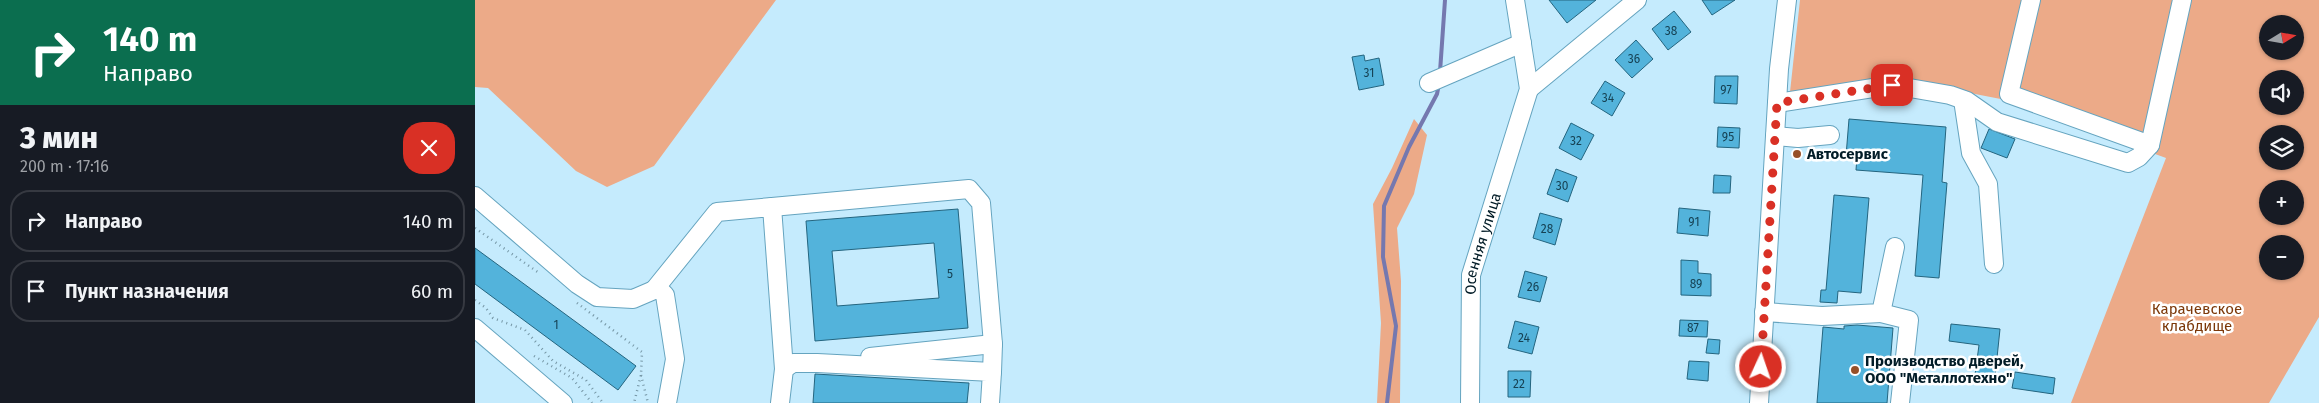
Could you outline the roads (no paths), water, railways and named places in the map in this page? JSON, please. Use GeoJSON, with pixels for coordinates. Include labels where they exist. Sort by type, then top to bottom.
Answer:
{"type":"FeatureCollection","features":[{"type":"Feature","properties":{"kind":"street","name":"Осенняя улица"},"geometry":{"type":"LineString","coordinates":[[1470,403],[1471,275],[1529,89],[1515,0]]}},
{"type":"Feature","properties":{"kind":"street"},"geometry":{"type":"LineString","coordinates":[[1529,89],[1637,0]]}},
{"type":"Feature","properties":{"kind":"street"},"geometry":{"type":"LineString","coordinates":[[1759,403],[1777,103],[1787,0]]}},
{"type":"Feature","properties":{"kind":"street"},"geometry":{"type":"LineString","coordinates":[[2031,0],[2009,94],[2150,146]]}},
{"type":"Feature","properties":{"kind":"street"},"geometry":{"type":"LineString","coordinates":[[1777,103],[1892,85],[1950,95],[1963,100],[1997,122],[2128,162],[2139,157],[2150,146],[2182,0]]}},
{"type":"Feature","properties":{"kind":"street"},"geometry":{"type":"LineString","coordinates":[[1429,83],[1522,43]]}},
{"type":"Feature","properties":{"kind":"street"},"geometry":{"type":"LineString","coordinates":[[1963,100],[1971,153],[1989,184],[1994,264]]}},
{"type":"Feature","properties":{"kind":"street"},"geometry":{"type":"LineString","coordinates":[[1775,136],[1798,138],[1830,135]]}},
{"type":"Feature","properties":{"kind":"street"},"geometry":{"type":"LineString","coordinates":[[653,290],[717,212],[969,189],[981,203],[993,344],[990,403]]}},
{"type":"Feature","properties":{"kind":"street"},"geometry":{"type":"LineString","coordinates":[[475,196],[577,284],[597,297],[633,299],[653,290],[661,290],[665,295],[675,359],[667,403]]}},
{"type":"Feature","properties":{"kind":"street"},"geometry":{"type":"LineString","coordinates":[[772,207],[784,369],[780,403]]}},
{"type":"Feature","properties":{"kind":"street"},"geometry":{"type":"LineString","coordinates":[[1881,313],[1895,246]]}},
{"type":"Feature","properties":{"kind":"street"},"geometry":{"type":"LineString","coordinates":[[1764,312],[1822,316],[1881,313],[1909,320],[1900,403]]}},
{"type":"Feature","properties":{"kind":"street"},"geometry":{"type":"LineString","coordinates":[[475,328],[563,403]]}},
{"type":"Feature","properties":{"kind":"street"},"geometry":{"type":"LineString","coordinates":[[817,363],[993,344]]}},
{"type":"Feature","properties":{"kind":"street"},"geometry":{"type":"LineString","coordinates":[[784,369],[793,363],[817,363],[992,372]]}},
{"type":"Feature","properties":{"kind":"waterway"},"geometry":{"type":"LineString","coordinates":[[1440,72],[1445,0]]}},
{"type":"Feature","properties":{"kind":"waterway"},"geometry":{"type":"LineString","coordinates":[[1387,403],[1396,326],[1383,257],[1384,206],[1409,147],[1437,94],[1439,84]]}},
{"type":"Feature","properties":{"kind":"place","name":"Автосервис"},"geometry":{"type":"Point","coordinates":[1797,154]}},
{"type":"Feature","properties":{"kind":"place","name":"Производство дверей, ООО \"Металлотехно\""},"geometry":{"type":"Point","coordinates":[1855,370]}},
{"type":"Feature","properties":{"kind":"park label","name":"Карачевское клабдище"},"geometry":{"type":"Point","coordinates":[2197,318]}}]}
